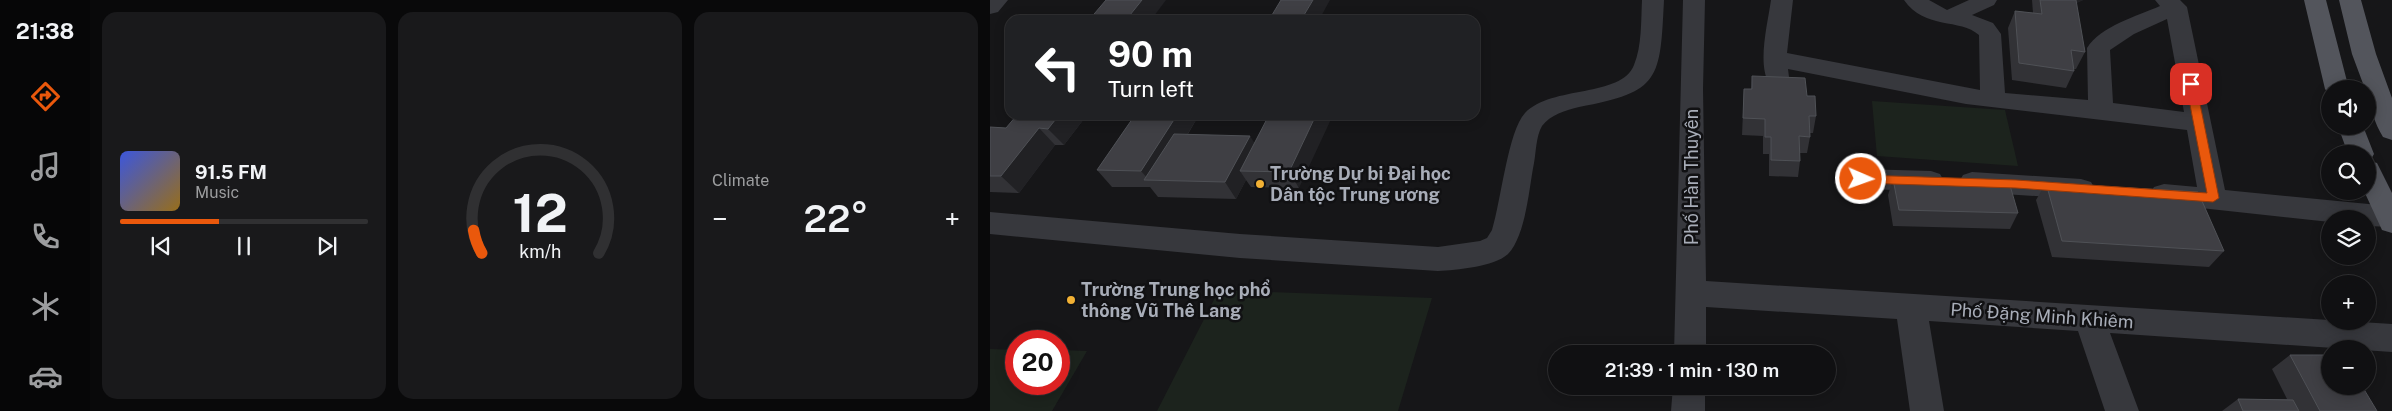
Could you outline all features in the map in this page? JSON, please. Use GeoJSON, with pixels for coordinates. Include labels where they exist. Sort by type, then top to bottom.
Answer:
{"type":"FeatureCollection","features":[{"type":"Feature","properties":{"kind":"main road"},"geometry":{"type":"LineString","coordinates":[[2315,0],[2335,80]]}},
{"type":"Feature","properties":{"kind":"main road"},"geometry":{"type":"LineString","coordinates":[[2350,0],[2364,54],[2392,131]]}},
{"type":"Feature","properties":{"kind":"main road"},"geometry":{"type":"LineString","coordinates":[[2376,188],[2390,220]]}},
{"type":"Feature","properties":{"kind":"street"},"geometry":{"type":"LineString","coordinates":[[990,6],[997,0]]}},
{"type":"Feature","properties":{"kind":"street"},"geometry":{"type":"LineString","coordinates":[[990,223],[1240,246],[1438,259],[1470,256],[1497,246],[1506,230],[1526,136],[1534,118],[1554,104],[1602,95],[1634,84],[1645,68],[1653,0]]}},
{"type":"Feature","properties":{"kind":"street","name":"Phố Hàn Thuyên"},"geometry":{"type":"LineString","coordinates":[[1690,345],[1692,293],[1691,53],[1694,0]]}},
{"type":"Feature","properties":{"kind":"street"},"geometry":{"type":"LineString","coordinates":[[1778,91],[1775,59],[1782,0]]}},
{"type":"Feature","properties":{"kind":"street"},"geometry":{"type":"LineString","coordinates":[[1915,0],[1939,16],[1985,26],[1990,34],[1993,100]]}},
{"type":"Feature","properties":{"kind":"street"},"geometry":{"type":"LineString","coordinates":[[1949,18],[1986,0]]}},
{"type":"Feature","properties":{"kind":"street"},"geometry":{"type":"LineString","coordinates":[[2101,110],[2098,48],[2110,38],[2171,4],[2199,123],[2213,198]]}},
{"type":"Feature","properties":{"kind":"street"},"geometry":{"type":"LineString","coordinates":[[1775,59],[1817,65],[1960,96],[2101,110],[2199,123]]}},
{"type":"Feature","properties":{"kind":"street"},"geometry":{"type":"LineString","coordinates":[[1861,179],[2016,184],[2105,190]]}},
{"type":"Feature","properties":{"kind":"street"},"geometry":{"type":"LineString","coordinates":[[2144,193],[2213,198],[2390,220]]}},
{"type":"Feature","properties":{"kind":"street","name":"Phố Đặng Minh Khiêm"},"geometry":{"type":"LineString","coordinates":[[1692,293],[2392,338]]}},
{"type":"Feature","properties":{"kind":"street"},"geometry":{"type":"LineString","coordinates":[[1911,308],[1927,411]]}},
{"type":"Feature","properties":{"kind":"street"},"geometry":{"type":"LineString","coordinates":[[2089,319],[2122,411]]}},
{"type":"Feature","properties":{"kind":"street"},"geometry":{"type":"LineString","coordinates":[[1688,411],[1689,395]]}},
{"type":"Feature","properties":{"kind":"shaded area"},"geometry":{"type":"Polygon","coordinates":[[[1872,101],[2005,110],[2018,166],[1877,156],[1872,101]]]}},
{"type":"Feature","properties":{"kind":"shaded area"},"geometry":{"type":"Polygon","coordinates":[[[1219,290],[1432,298],[1398,411],[1157,411],[1219,290]]]}},
{"type":"Feature","properties":{"kind":"shaded area"},"geometry":{"type":"Polygon","coordinates":[[[990,349],[1005,350],[1005,395],[1061,395],[1052,411],[990,411],[990,349]]]}},
{"type":"Feature","properties":{"kind":"shaded area"},"geometry":{"type":"Polygon","coordinates":[[[1070,350],[1087,351],[1070,380],[1070,350]]]}},
{"type":"Feature","properties":{"kind":"building"},"geometry":{"type":"Polygon","coordinates":[[[1106,0],[1142,0],[1130,15],[1093,15],[1106,0]]]}},
{"type":"Feature","properties":{"kind":"building"},"geometry":{"type":"Polygon","coordinates":[[[1281,0],[1313,0],[1304,15],[1272,15],[1281,0]]]}},
{"type":"Feature","properties":{"kind":"building"},"geometry":{"type":"Polygon","coordinates":[[[2040,0],[2076,0],[2085,52],[2071,50],[2074,71],[2019,63],[2015,11],[2042,14],[2040,0]]]}},
{"type":"Feature","properties":{"kind":"building"},"geometry":{"type":"Polygon","coordinates":[[[1752,76],[1805,78],[1807,96],[1815,96],[1816,116],[1809,116],[1810,137],[1799,136],[1800,161],[1771,160],[1771,137],[1765,137],[1765,119],[1743,118],[1744,89],[1752,89],[1752,76]]]}},
{"type":"Feature","properties":{"kind":"building"},"geometry":{"type":"Polygon","coordinates":[[[1013,120],[1055,120],[1048,129],[1039,128],[1001,176],[990,176],[990,127],[1006,128],[1013,120]]]}},
{"type":"Feature","properties":{"kind":"building"},"geometry":{"type":"Polygon","coordinates":[[[1132,120],[1174,120],[1141,171],[1097,170],[1132,120]]]}},
{"type":"Feature","properties":{"kind":"building"},"geometry":{"type":"Polygon","coordinates":[[[1266,120],[1314,120],[1289,172],[1240,171],[1266,120]]]}},
{"type":"Feature","properties":{"kind":"building"},"geometry":{"type":"Polygon","coordinates":[[[1174,134],[1250,136],[1225,182],[1144,180],[1174,134]]]}},
{"type":"Feature","properties":{"kind":"building"},"geometry":{"type":"Polygon","coordinates":[[[1893,179],[2009,182],[2018,213],[1899,210],[1893,179]]]}},
{"type":"Feature","properties":{"kind":"building"},"geometry":{"type":"Polygon","coordinates":[[[2046,183],[2198,192],[2224,251],[2062,241],[2046,183]]]}},
{"type":"Feature","properties":{"kind":"building"},"geometry":{"type":"Polygon","coordinates":[[[2290,355],[2321,355],[2321,395],[2367,395],[2377,411],[2320,411],[2290,355]]]}},
{"type":"Feature","properties":{"kind":"building"},"geometry":{"type":"Polygon","coordinates":[[[2238,399],[2293,400],[2299,411],[2243,411],[2238,399]]]}},
{"type":"Feature","properties":{"kind":"place","name":"Trường Dự bị Đại học Dân tộc Trung ương"},"geometry":{"type":"Point","coordinates":[1260,184]}},
{"type":"Feature","properties":{"kind":"place","name":"Trường Trung học phổ thông Vũ Thê Lang"},"geometry":{"type":"Point","coordinates":[1071,300]}},
{"type":"Feature","properties":{"kind":"route"},"geometry":{"type":"LineString","coordinates":[[1861,179],[2016,184],[2213,198],[2191,84]]}}]}
